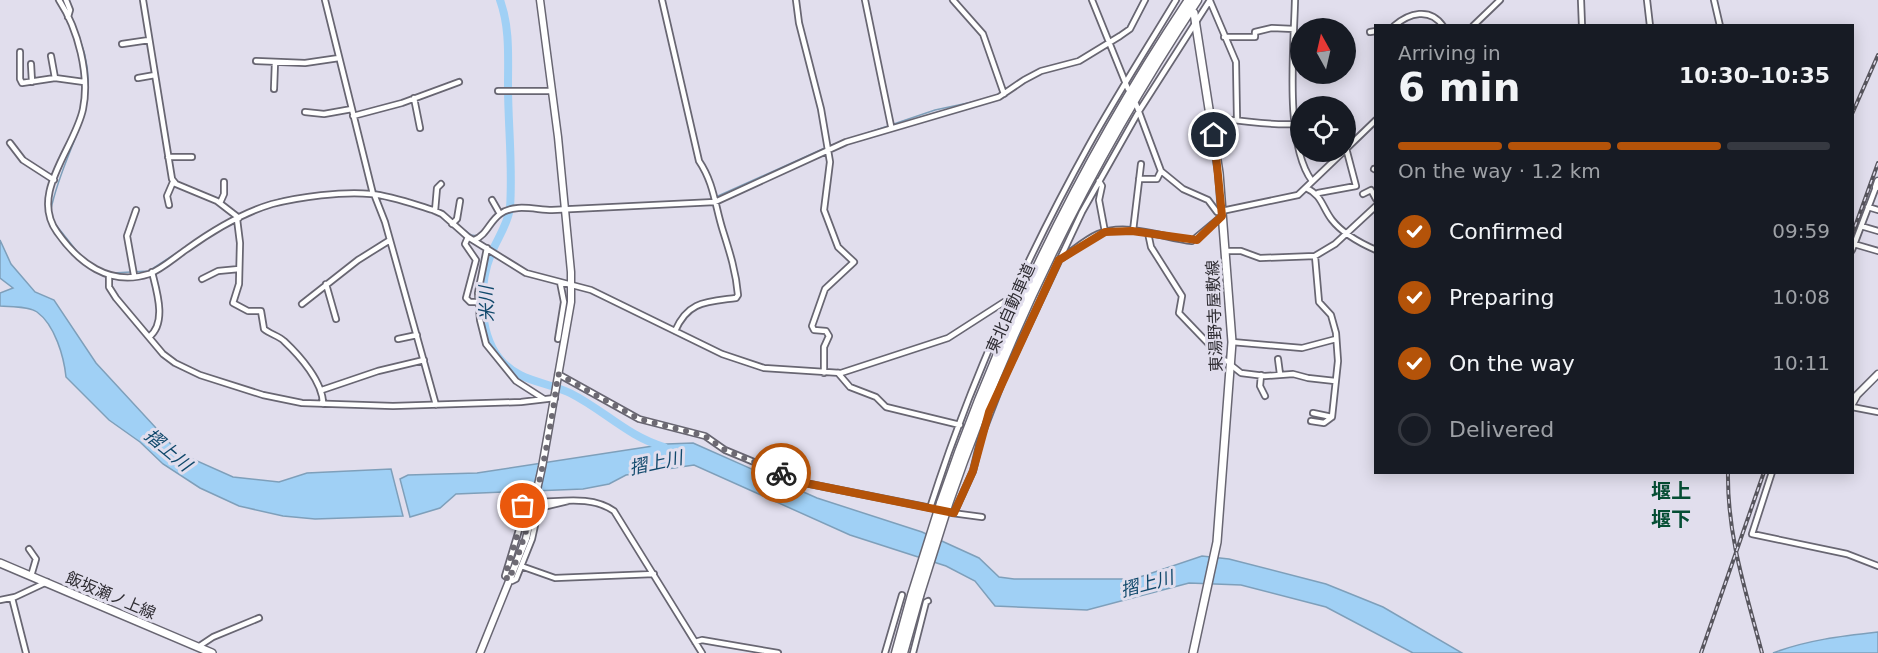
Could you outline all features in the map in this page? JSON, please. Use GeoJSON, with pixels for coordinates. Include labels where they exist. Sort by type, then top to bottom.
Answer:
{"type":"FeatureCollection","features":[{"type":"Feature","properties":{"kind":"highway","name":"東北自動車道"},"geometry":{"type":"LineString","coordinates":[[896,653],[990,372],[1066,207],[1129,94],[1189,0]]}},
{"type":"Feature","properties":{"kind":"highway","name":"東北自動車道"},"geometry":{"type":"LineString","coordinates":[[944,504],[996,376],[1073,210],[1133,100],[1197,0]]}},
{"type":"Feature","properties":{"kind":"highway","name":"東北自動車道"},"geometry":{"type":"LineString","coordinates":[[903,653],[915,595]]}},
{"type":"Feature","properties":{"kind":"main road","name":"東湯野寺屋敷線"},"geometry":{"type":"LineString","coordinates":[[1193,653],[1217,542],[1232,342],[1212,119],[1194,13]]}},
{"type":"Feature","properties":{"kind":"main road","name":"飯坂瀬ノ上線"},"geometry":{"type":"LineString","coordinates":[[0,562],[212,653]]}},
{"type":"Feature","properties":{"kind":"street"},"geometry":{"type":"LineString","coordinates":[[59,0],[69,16]]}},
{"type":"Feature","properties":{"kind":"street"},"geometry":{"type":"LineString","coordinates":[[66,0],[80,51],[85,98],[81,118],[54,180],[47,212],[51,223],[77,256],[89,266],[109,276],[152,272],[237,217],[271,205],[294,200],[373,192],[436,209],[468,237],[532,276],[591,290],[722,354],[764,368],[838,373],[949,337],[1010,301],[1017,300]]}},
{"type":"Feature","properties":{"kind":"street"},"geometry":{"type":"LineString","coordinates":[[143,0],[173,182],[166,198],[169,205]]}},
{"type":"Feature","properties":{"kind":"street"},"geometry":{"type":"LineString","coordinates":[[324,0],[373,192],[390,240],[436,405]]}},
{"type":"Feature","properties":{"kind":"street"},"geometry":{"type":"LineString","coordinates":[[509,580],[516,579],[532,539],[571,285],[553,91],[540,0]]}},
{"type":"Feature","properties":{"kind":"street"},"geometry":{"type":"LineString","coordinates":[[662,0],[699,161],[712,182],[723,230],[734,260],[738,297],[692,306],[682,315],[675,331]]}},
{"type":"Feature","properties":{"kind":"street"},"geometry":{"type":"LineString","coordinates":[[796,0],[798,23],[821,109],[830,162],[824,210],[831,223],[838,247],[854,262],[825,289],[812,326],[814,330],[826,331],[829,336],[824,347],[824,373]]}},
{"type":"Feature","properties":{"kind":"street"},"geometry":{"type":"LineString","coordinates":[[866,0],[890,125]]}},
{"type":"Feature","properties":{"kind":"street"},"geometry":{"type":"LineString","coordinates":[[953,0],[983,34],[1004,92]]}},
{"type":"Feature","properties":{"kind":"street"},"geometry":{"type":"LineString","coordinates":[[1092,0],[1128,89]]}},
{"type":"Feature","properties":{"kind":"street"},"geometry":{"type":"LineString","coordinates":[[474,240],[485,234],[501,213],[529,207],[544,210],[674,206],[716,200],[827,147],[890,125],[1004,92],[1041,71],[1079,61],[1130,29],[1145,0]]}},
{"type":"Feature","properties":{"kind":"street"},"geometry":{"type":"LineString","coordinates":[[930,508],[941,469],[1010,301],[1069,183],[1125,83],[1176,0]]}},
{"type":"Feature","properties":{"kind":"street"},"geometry":{"type":"LineString","coordinates":[[954,513],[973,471],[989,412],[1038,298],[1099,181],[1139,111],[1210,0]]}},
{"type":"Feature","properties":{"kind":"street"},"geometry":{"type":"LineString","coordinates":[[1210,0],[1236,62],[1237,119]]}},
{"type":"Feature","properties":{"kind":"street"},"geometry":{"type":"LineString","coordinates":[[1294,18],[1295,0]]}},
{"type":"Feature","properties":{"kind":"street"},"geometry":{"type":"LineString","coordinates":[[1475,24],[1500,0]]}},
{"type":"Feature","properties":{"kind":"street"},"geometry":{"type":"LineString","coordinates":[[1581,0],[1582,24]]}},
{"type":"Feature","properties":{"kind":"street"},"geometry":{"type":"LineString","coordinates":[[1647,0],[1650,24]]}},
{"type":"Feature","properties":{"kind":"street"},"geometry":{"type":"LineString","coordinates":[[1714,0],[1720,24]]}},
{"type":"Feature","properties":{"kind":"street"},"geometry":{"type":"LineString","coordinates":[[1397,24],[1408,15],[1426,13],[1436,17],[1441,24]]}},
{"type":"Feature","properties":{"kind":"street"},"geometry":{"type":"LineString","coordinates":[[1224,37],[1249,38],[1255,37],[1255,32],[1266,29],[1290,29]]}},
{"type":"Feature","properties":{"kind":"street"},"geometry":{"type":"LineString","coordinates":[[122,44],[149,40]]}},
{"type":"Feature","properties":{"kind":"street"},"geometry":{"type":"LineString","coordinates":[[20,52],[20,81],[24,84],[55,78],[84,82]]}},
{"type":"Feature","properties":{"kind":"street"},"geometry":{"type":"LineString","coordinates":[[51,56],[55,78]]}},
{"type":"Feature","properties":{"kind":"street"},"geometry":{"type":"LineString","coordinates":[[256,61],[305,63],[339,58]]}},
{"type":"Feature","properties":{"kind":"street"},"geometry":{"type":"LineString","coordinates":[[274,89],[275,62]]}},
{"type":"Feature","properties":{"kind":"street"},"geometry":{"type":"LineString","coordinates":[[31,64],[32,82]]}},
{"type":"Feature","properties":{"kind":"street"},"geometry":{"type":"LineString","coordinates":[[138,78],[154,75]]}},
{"type":"Feature","properties":{"kind":"street"},"geometry":{"type":"LineString","coordinates":[[353,116],[459,82]]}},
{"type":"Feature","properties":{"kind":"street"},"geometry":{"type":"LineString","coordinates":[[498,91],[553,91]]}},
{"type":"Feature","properties":{"kind":"street"},"geometry":{"type":"LineString","coordinates":[[414,98],[420,128]]}},
{"type":"Feature","properties":{"kind":"street"},"geometry":{"type":"LineString","coordinates":[[1136,104],[1161,171],[1183,189],[1208,200],[1221,214]]}},
{"type":"Feature","properties":{"kind":"street"},"geometry":{"type":"LineString","coordinates":[[305,112],[324,114],[352,109]]}},
{"type":"Feature","properties":{"kind":"street"},"geometry":{"type":"LineString","coordinates":[[1212,119],[1237,119],[1266,126],[1290,124]]}},
{"type":"Feature","properties":{"kind":"street"},"geometry":{"type":"LineString","coordinates":[[1356,139],[1374,122]]}},
{"type":"Feature","properties":{"kind":"street"},"geometry":{"type":"LineString","coordinates":[[10,144],[23,160],[54,180]]}},
{"type":"Feature","properties":{"kind":"street"},"geometry":{"type":"LineString","coordinates":[[168,157],[192,157]]}},
{"type":"Feature","properties":{"kind":"street"},"geometry":{"type":"LineString","coordinates":[[1303,162],[1312,181]]}},
{"type":"Feature","properties":{"kind":"street"},"geometry":{"type":"LineString","coordinates":[[1059,260],[1105,232],[1133,231],[1192,241],[1221,214],[1298,195],[1332,162]]}},
{"type":"Feature","properties":{"kind":"street"},"geometry":{"type":"LineString","coordinates":[[1318,194],[1356,186],[1349,162]]}},
{"type":"Feature","properties":{"kind":"street"},"geometry":{"type":"LineString","coordinates":[[1133,231],[1141,164]]}},
{"type":"Feature","properties":{"kind":"street"},"geometry":{"type":"LineString","coordinates":[[1139,179],[1157,180],[1161,171]]}},
{"type":"Feature","properties":{"kind":"street"},"geometry":{"type":"LineString","coordinates":[[1099,181],[1102,186],[1099,201],[1105,232]]}},
{"type":"Feature","properties":{"kind":"street"},"geometry":{"type":"LineString","coordinates":[[173,182],[220,203],[237,217],[239,284],[233,303],[248,311],[261,310],[264,329],[284,341],[322,390],[323,404]]}},
{"type":"Feature","properties":{"kind":"street"},"geometry":{"type":"LineString","coordinates":[[220,203],[224,194],[224,182]]}},
{"type":"Feature","properties":{"kind":"street"},"geometry":{"type":"LineString","coordinates":[[436,209],[437,188],[441,184]]}},
{"type":"Feature","properties":{"kind":"street"},"geometry":{"type":"LineString","coordinates":[[1854,244],[1877,185]]}},
{"type":"Feature","properties":{"kind":"street"},"geometry":{"type":"LineString","coordinates":[[1306,188],[1318,194],[1333,221],[1347,234],[1374,248]]}},
{"type":"Feature","properties":{"kind":"street"},"geometry":{"type":"LineString","coordinates":[[1363,194],[1371,190],[1374,195]]}},
{"type":"Feature","properties":{"kind":"street"},"geometry":{"type":"LineString","coordinates":[[492,200],[501,213]]}},
{"type":"Feature","properties":{"kind":"street"},"geometry":{"type":"LineString","coordinates":[[454,223],[460,201]]}},
{"type":"Feature","properties":{"kind":"street"},"geometry":{"type":"LineString","coordinates":[[1868,207],[1878,210]]}},
{"type":"Feature","properties":{"kind":"street"},"geometry":{"type":"LineString","coordinates":[[1225,251],[1240,250],[1260,258],[1315,256],[1347,234],[1374,208]]}},
{"type":"Feature","properties":{"kind":"street"},"geometry":{"type":"LineString","coordinates":[[134,274],[127,236],[136,210]]}},
{"type":"Feature","properties":{"kind":"street"},"geometry":{"type":"LineString","coordinates":[[1861,226],[1878,231]]}},
{"type":"Feature","properties":{"kind":"street"},"geometry":{"type":"LineString","coordinates":[[1148,233],[1152,247],[1182,296],[1179,313],[1224,360],[1239,372],[1261,375],[1280,374],[1335,381]]}},
{"type":"Feature","properties":{"kind":"street"},"geometry":{"type":"LineString","coordinates":[[468,237],[466,246],[476,260],[466,298],[470,302],[478,302]]}},
{"type":"Feature","properties":{"kind":"street"},"geometry":{"type":"LineString","coordinates":[[302,304],[326,284],[390,240]]}},
{"type":"Feature","properties":{"kind":"street"},"geometry":{"type":"LineString","coordinates":[[1854,247],[1878,251]]}},
{"type":"Feature","properties":{"kind":"street"},"geometry":{"type":"LineString","coordinates":[[488,248],[480,276],[478,302],[489,350],[516,381],[544,399]]}},
{"type":"Feature","properties":{"kind":"street"},"geometry":{"type":"LineString","coordinates":[[1311,421],[1324,423],[1332,417],[1335,381],[1336,339],[1331,315],[1319,302],[1315,256]]}},
{"type":"Feature","properties":{"kind":"street"},"geometry":{"type":"LineString","coordinates":[[202,279],[218,272],[239,269]]}},
{"type":"Feature","properties":{"kind":"street"},"geometry":{"type":"LineString","coordinates":[[149,337],[156,332],[160,323],[152,272]]}},
{"type":"Feature","properties":{"kind":"street"},"geometry":{"type":"LineString","coordinates":[[109,276],[112,291],[169,359],[200,375],[263,395],[323,404],[436,405],[521,402],[555,397]]}},
{"type":"Feature","properties":{"kind":"street"},"geometry":{"type":"LineString","coordinates":[[558,339],[564,302],[560,282]]}},
{"type":"Feature","properties":{"kind":"street"},"geometry":{"type":"LineString","coordinates":[[326,284],[336,319]]}},
{"type":"Feature","properties":{"kind":"street"},"geometry":{"type":"LineString","coordinates":[[398,339],[417,334]]}},
{"type":"Feature","properties":{"kind":"street"},"geometry":{"type":"LineString","coordinates":[[1232,342],[1302,348],[1336,339]]}},
{"type":"Feature","properties":{"kind":"street"},"geometry":{"type":"LineString","coordinates":[[1278,359],[1280,374]]}},
{"type":"Feature","properties":{"kind":"street"},"geometry":{"type":"LineString","coordinates":[[322,390],[378,371],[424,360]]}},
{"type":"Feature","properties":{"kind":"street"},"geometry":{"type":"LineString","coordinates":[[838,373],[850,387],[876,397],[886,407],[960,425]]}},
{"type":"Feature","properties":{"kind":"street"},"geometry":{"type":"LineString","coordinates":[[1854,401],[1878,374]]}},
{"type":"Feature","properties":{"kind":"street"},"geometry":{"type":"LineString","coordinates":[[1261,375],[1260,386],[1265,396]]}},
{"type":"Feature","properties":{"kind":"street"},"geometry":{"type":"LineString","coordinates":[[558,377],[639,419],[705,436],[725,450],[805,483],[982,517]]}},
{"type":"Feature","properties":{"kind":"street"},"geometry":{"type":"LineString","coordinates":[[1854,406],[1878,412]]}},
{"type":"Feature","properties":{"kind":"street"},"geometry":{"type":"LineString","coordinates":[[1313,413],[1332,417]]}},
{"type":"Feature","properties":{"kind":"street"},"geometry":{"type":"LineString","coordinates":[[1771,474],[1752,534],[1847,554],[1878,566]]}},
{"type":"Feature","properties":{"kind":"street"},"geometry":{"type":"LineString","coordinates":[[537,502],[570,500],[604,506],[614,511],[702,653]]}},
{"type":"Feature","properties":{"kind":"street"},"geometry":{"type":"LineString","coordinates":[[509,580],[505,576],[525,510],[516,501]]}},
{"type":"Feature","properties":{"kind":"street"},"geometry":{"type":"LineString","coordinates":[[480,653],[526,539],[537,502]]}},
{"type":"Feature","properties":{"kind":"street"},"geometry":{"type":"LineString","coordinates":[[29,549],[36,559],[32,576]]}},
{"type":"Feature","properties":{"kind":"street"},"geometry":{"type":"LineString","coordinates":[[521,566],[555,578],[654,573]]}},
{"type":"Feature","properties":{"kind":"street"},"geometry":{"type":"LineString","coordinates":[[0,600],[12,598],[47,582]]}},
{"type":"Feature","properties":{"kind":"street"},"geometry":{"type":"LineString","coordinates":[[885,653],[902,595]]}},
{"type":"Feature","properties":{"kind":"street"},"geometry":{"type":"LineString","coordinates":[[12,598],[26,653]]}},
{"type":"Feature","properties":{"kind":"street"},"geometry":{"type":"LineString","coordinates":[[913,653],[919,621],[928,601]]}},
{"type":"Feature","properties":{"kind":"street"},"geometry":{"type":"LineString","coordinates":[[896,615],[902,616]]}},
{"type":"Feature","properties":{"kind":"street"},"geometry":{"type":"LineString","coordinates":[[198,647],[205,641],[259,618]]}},
{"type":"Feature","properties":{"kind":"street"},"geometry":{"type":"LineString","coordinates":[[695,642],[778,653]]}},
{"type":"Feature","properties":{"kind":"water","name":"摺上川"},"geometry":{"type":"Polygon","coordinates":[[[0,240],[11,264],[35,292],[54,300],[96,363],[179,453],[233,477],[279,482],[307,473],[391,469],[403,516],[315,519],[283,516],[239,506],[200,488],[163,464],[140,442],[109,420],[66,377],[54,333],[37,312],[19,307],[0,306],[0,293],[13,288],[0,278],[0,240]]]}},
{"type":"Feature","properties":{"kind":"water","name":"摺上川"},"geometry":{"type":"Polygon","coordinates":[[[693,443],[817,498],[922,532],[979,558],[999,577],[1134,579],[1202,556],[1229,559],[1326,584],[1383,607],[1462,653],[1413,653],[1326,607],[1241,585],[1189,583],[1087,610],[995,606],[975,581],[946,566],[850,535],[694,465],[626,475],[609,484],[583,489],[456,494],[440,508],[410,517],[400,479],[408,475],[477,473],[666,444],[693,443]]]}},
{"type":"Feature","properties":{"kind":"water"},"geometry":{"type":"Polygon","coordinates":[[[1878,632],[1878,653],[1773,653],[1812,642],[1878,632]]]}},
{"type":"Feature","properties":{"kind":"waterway"},"geometry":{"type":"LineString","coordinates":[[63,0],[67,10]]}},
{"type":"Feature","properties":{"kind":"waterway","name":"米川"},"geometry":{"type":"LineString","coordinates":[[500,0],[508,42],[511,192],[509,214],[491,254],[484,279],[483,307],[487,335],[499,358],[515,372],[570,393],[627,430],[664,447]]}},
{"type":"Feature","properties":{"kind":"waterway"},"geometry":{"type":"LineString","coordinates":[[1127,28],[1142,0]]}},
{"type":"Feature","properties":{"kind":"waterway"},"geometry":{"type":"LineString","coordinates":[[51,209],[87,98],[88,76],[84,52],[74,25]]}},
{"type":"Feature","properties":{"kind":"waterway"},"geometry":{"type":"LineString","coordinates":[[1042,69],[1078,59]]}},
{"type":"Feature","properties":{"kind":"waterway"},"geometry":{"type":"LineString","coordinates":[[1006,90],[1032,73]]}},
{"type":"Feature","properties":{"kind":"waterway"},"geometry":{"type":"LineString","coordinates":[[829,146],[935,110],[982,100]]}},
{"type":"Feature","properties":{"kind":"waterway"},"geometry":{"type":"LineString","coordinates":[[709,200],[825,148]]}},
{"type":"Feature","properties":{"kind":"waterway"},"geometry":{"type":"LineString","coordinates":[[375,191],[437,208],[453,220]]}},
{"type":"Feature","properties":{"kind":"waterway"},"geometry":{"type":"LineString","coordinates":[[238,215],[280,199],[322,193]]}},
{"type":"Feature","properties":{"kind":"waterway"},"geometry":{"type":"LineString","coordinates":[[604,205],[618,205]]}},
{"type":"Feature","properties":{"kind":"waterway"},"geometry":{"type":"LineString","coordinates":[[521,206],[540,207]]}},
{"type":"Feature","properties":{"kind":"waterway"},"geometry":{"type":"LineString","coordinates":[[569,206],[591,206]]}},
{"type":"Feature","properties":{"kind":"waterway"},"geometry":{"type":"LineString","coordinates":[[548,208],[564,207]]}},
{"type":"Feature","properties":{"kind":"waterway"},"geometry":{"type":"LineString","coordinates":[[457,224],[471,235],[478,236]]}},
{"type":"Feature","properties":{"kind":"waterway"},"geometry":{"type":"LineString","coordinates":[[56,225],[79,254]]}},
{"type":"Feature","properties":{"kind":"waterway"},"geometry":{"type":"LineString","coordinates":[[113,273],[149,271],[195,241]]}},
{"type":"Feature","properties":{"kind":"railway"},"geometry":{"type":"LineString","coordinates":[[1854,109],[1878,55]]}},
{"type":"Feature","properties":{"kind":"railway"},"geometry":{"type":"LineString","coordinates":[[1854,229],[1878,163]]}},
{"type":"Feature","properties":{"kind":"railway"},"geometry":{"type":"LineString","coordinates":[[1728,474],[1734,541],[1762,653]]}},
{"type":"Feature","properties":{"kind":"railway"},"geometry":{"type":"LineString","coordinates":[[1701,653],[1763,474]]}},
{"type":"Feature","properties":{"kind":"way so far"},"geometry":{"type":"LineString","coordinates":[[523,506],[524,512],[505,576],[509,580],[526,539],[542,467],[558,374],[615,408],[639,419],[705,436],[725,450],[781,473]]}},
{"type":"Feature","properties":{"kind":"district","name":"堰上"},"geometry":{"type":"Point","coordinates":[1671,491]}},
{"type":"Feature","properties":{"kind":"district","name":"堰下"},"geometry":{"type":"Point","coordinates":[1671,519]}},
{"type":"Feature","properties":{"kind":"route"},"geometry":{"type":"LineString","coordinates":[[781,473],[805,483],[954,513],[973,471],[989,412],[1059,260],[1098,234],[1105,232],[1132,231],[1170,236],[1181,240],[1197,240],[1217,218],[1222,216],[1214,135]]}}]}
